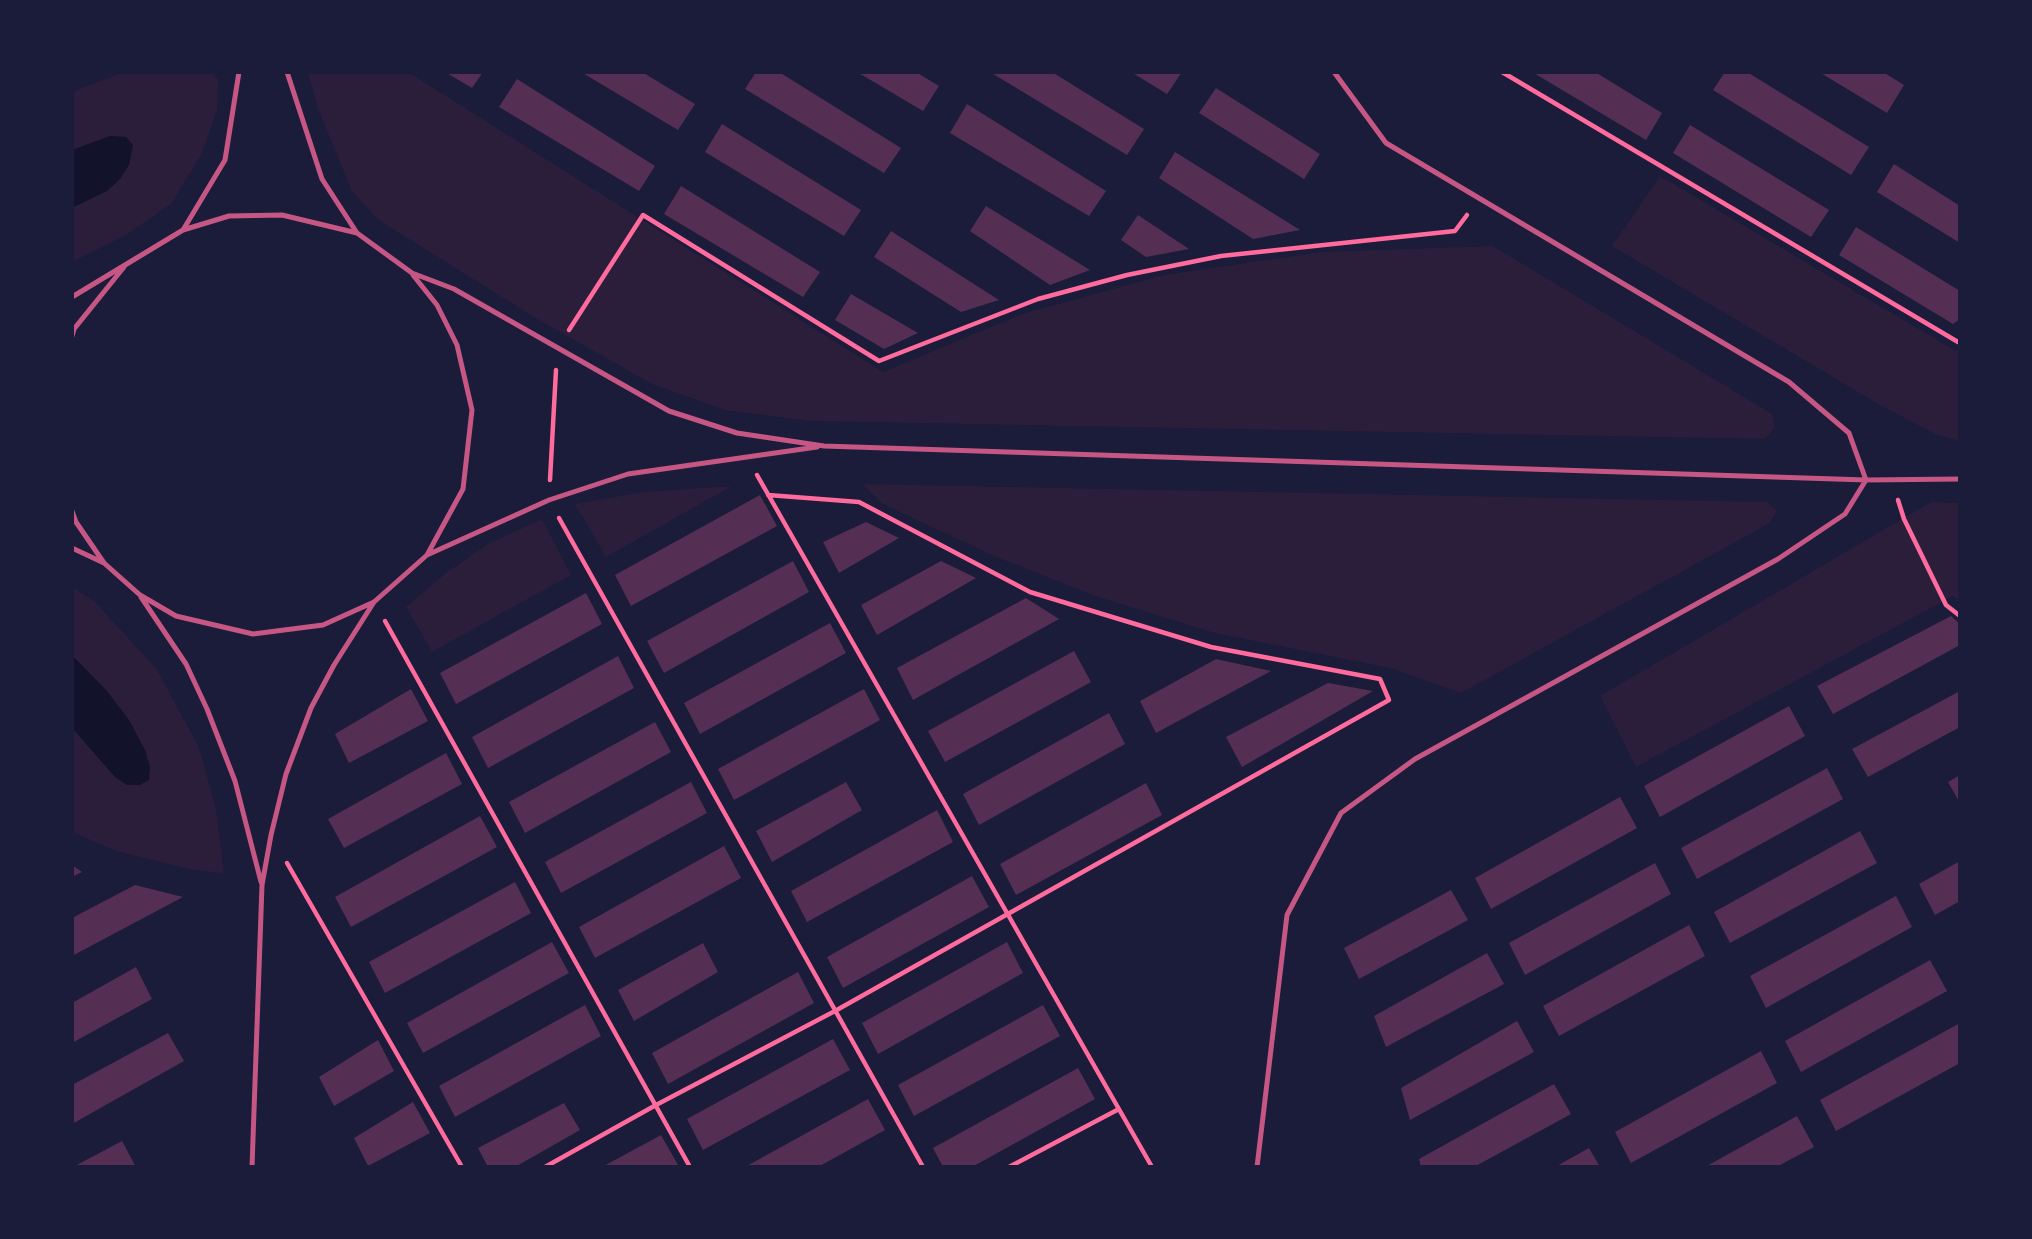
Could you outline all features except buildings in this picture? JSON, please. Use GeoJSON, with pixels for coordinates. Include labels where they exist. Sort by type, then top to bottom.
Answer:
{"type":"FeatureCollection","features":[{"type":"Feature","properties":{"kind":"lane"},"geometry":{"type":"LineString","coordinates":[[183,230],[225,160],[239,72]]}},
{"type":"Feature","properties":{"kind":"lane"},"geometry":{"type":"LineString","coordinates":[[287,72],[321,179],[357,233],[412,273],[437,304],[457,345],[472,410],[463,489],[427,555]]}},
{"type":"Feature","properties":{"kind":"lane"},"geometry":{"type":"LineString","coordinates":[[1334,72],[1386,143],[1789,383],[1849,433],[1866,480]]}},
{"type":"Feature","properties":{"kind":"lane"},"geometry":{"type":"LineString","coordinates":[[72,297],[183,230],[229,216],[282,215],[357,233]]}},
{"type":"Feature","properties":{"kind":"lane"},"geometry":{"type":"LineString","coordinates":[[72,336],[74,328],[128,261]]}},
{"type":"Feature","properties":{"kind":"lane"},"geometry":{"type":"LineString","coordinates":[[412,273],[454,289],[669,411],[737,433],[824,446],[1866,480],[1960,479]]}},
{"type":"Feature","properties":{"kind":"lane"},"geometry":{"type":"LineString","coordinates":[[252,1167],[262,885],[271,835],[286,774],[312,708],[334,665],[374,602],[427,555],[549,500],[628,474],[824,446]]}},
{"type":"Feature","properties":{"kind":"lane"},"geometry":{"type":"LineString","coordinates":[[1257,1167],[1287,915],[1341,813],[1415,759],[1777,559],[1845,514],[1866,480]]}},
{"type":"Feature","properties":{"kind":"lane"},"geometry":{"type":"LineString","coordinates":[[72,511],[76,522],[104,563],[139,595],[176,616],[253,634],[323,625],[374,602]]}},
{"type":"Feature","properties":{"kind":"lane"},"geometry":{"type":"LineString","coordinates":[[72,548],[104,563]]}},
{"type":"Feature","properties":{"kind":"lane"},"geometry":{"type":"LineString","coordinates":[[139,595],[186,664],[207,709],[235,781],[262,885]]}},
{"type":"Feature","properties":{"kind":"path"},"geometry":{"type":"LineString","coordinates":[[1502,72],[1958,342],[1960,340]]}},
{"type":"Feature","properties":{"kind":"path"},"geometry":{"type":"LineString","coordinates":[[923,1167],[549,500],[558,348],[643,215],[879,361],[1038,299],[1126,275],[1222,256],[1455,231],[1479,198]]}},
{"type":"Feature","properties":{"kind":"path"},"geometry":{"type":"LineString","coordinates":[[747,457],[1152,1167]]}},
{"type":"Feature","properties":{"kind":"path"},"geometry":{"type":"LineString","coordinates":[[1892,479],[1904,519],[1946,605],[1960,616]]}},
{"type":"Feature","properties":{"kind":"path"},"geometry":{"type":"LineString","coordinates":[[545,1167],[835,1011],[1389,699],[1380,678],[1211,647],[1030,592],[859,502],[768,495]]}},
{"type":"Feature","properties":{"kind":"path"},"geometry":{"type":"LineString","coordinates":[[374,602],[690,1167]]}},
{"type":"Feature","properties":{"kind":"path"},"geometry":{"type":"LineString","coordinates":[[271,835],[462,1167]]}},
{"type":"Feature","properties":{"kind":"path"},"geometry":{"type":"LineString","coordinates":[[1009,1167],[1119,1110]]}},
{"type":"Feature","properties":{"kind":"shaded area"},"geometry":{"type":"Polygon","coordinates":[[[124,72],[213,72],[218,80],[217,111],[201,155],[171,204],[126,235],[72,262],[72,92],[124,72]]]}},
{"type":"Feature","properties":{"kind":"shaded area"},"geometry":{"type":"Polygon","coordinates":[[[308,72],[408,72],[883,372],[1022,314],[1164,275],[1322,252],[1493,246],[1772,414],[1775,427],[1765,439],[810,421],[725,410],[652,384],[534,317],[377,219],[352,191],[318,109],[308,72]]]}},
{"type":"Feature","properties":{"kind":"shaded area"},"geometry":{"type":"Polygon","coordinates":[[[110,136],[126,137],[133,145],[129,165],[120,179],[107,191],[72,208],[72,150],[110,136]]]}},
{"type":"Feature","properties":{"kind":"shaded area"},"geometry":{"type":"Polygon","coordinates":[[[1660,176],[1956,351],[1960,348],[1960,441],[1937,435],[1880,405],[1612,246],[1660,176]]]}},
{"type":"Feature","properties":{"kind":"shaded area"},"geometry":{"type":"Polygon","coordinates":[[[862,484],[1768,502],[1777,511],[1770,523],[1461,693],[1390,668],[1215,633],[1095,596],[994,556],[883,504],[862,484]]]}},
{"type":"Feature","properties":{"kind":"shaded area"},"geometry":{"type":"Polygon","coordinates":[[[732,486],[606,557],[575,504],[643,492],[732,486]]]}},
{"type":"Feature","properties":{"kind":"shaded area"},"geometry":{"type":"Polygon","coordinates":[[[1931,502],[1960,503],[1960,601],[1953,596],[1636,767],[1600,696],[1931,502]]]}},
{"type":"Feature","properties":{"kind":"shaded area"},"geometry":{"type":"Polygon","coordinates":[[[542,519],[571,575],[432,652],[406,607],[446,573],[488,544],[542,519]]]}},
{"type":"Feature","properties":{"kind":"shaded area"},"geometry":{"type":"Polygon","coordinates":[[[72,587],[95,602],[156,668],[199,747],[216,809],[224,873],[193,870],[116,851],[72,832],[72,587]]]}},
{"type":"Feature","properties":{"kind":"shaded area"},"geometry":{"type":"Polygon","coordinates":[[[72,655],[107,691],[129,720],[145,750],[150,767],[149,780],[140,785],[127,785],[115,777],[72,728],[72,655]]]}}]}
